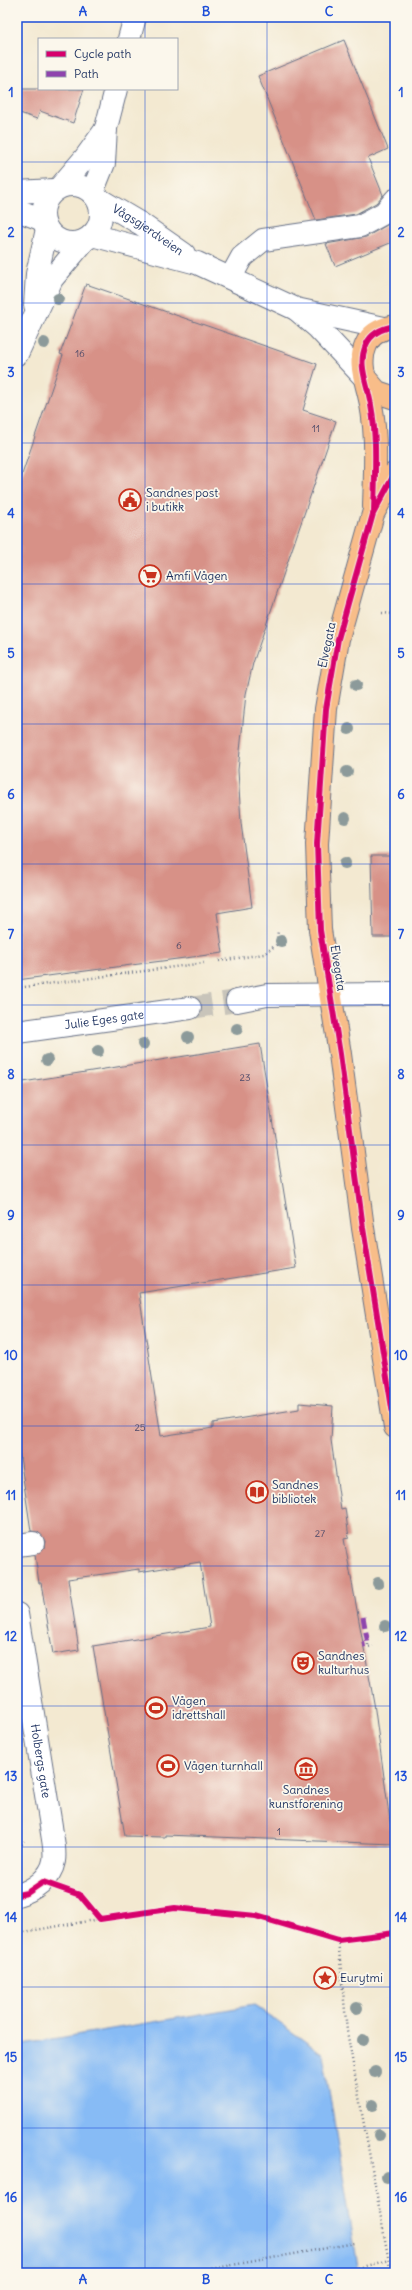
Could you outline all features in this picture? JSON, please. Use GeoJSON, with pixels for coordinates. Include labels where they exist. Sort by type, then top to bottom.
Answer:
{"type":"FeatureCollection","features":[{"type":"Feature","properties":{"kind":"main road","name":"Elvegata"},"geometry":{"type":"LineString","coordinates":[[373,514],[376,449],[374,414],[362,364],[366,345],[374,334],[390,327]]}},
{"type":"Feature","properties":{"kind":"main road"},"geometry":{"type":"LineString","coordinates":[[365,378],[377,392],[395,398]]}},
{"type":"Feature","properties":{"kind":"main road","name":"Elvegata"},"geometry":{"type":"LineString","coordinates":[[395,473],[373,514],[338,639],[326,709],[317,844],[320,930],[331,993],[363,1228],[395,1427]]}},
{"type":"Feature","properties":{"kind":"street"},"geometry":{"type":"LineString","coordinates":[[129,38],[135,17]]}},
{"type":"Feature","properties":{"kind":"street"},"geometry":{"type":"LineString","coordinates":[[94,195],[104,163],[106,128],[116,90]]}},
{"type":"Feature","properties":{"kind":"street"},"geometry":{"type":"LineString","coordinates":[[35,312],[36,274],[45,225],[44,203],[85,158],[106,128]]}},
{"type":"Feature","properties":{"kind":"street"},"geometry":{"type":"LineString","coordinates":[[17,192],[78,185],[94,195],[100,204],[101,220],[88,238],[52,279],[35,312],[17,354]]}},
{"type":"Feature","properties":{"kind":"street","name":"Vågsgjerdveien"},"geometry":{"type":"LineString","coordinates":[[94,195],[141,224],[197,263]]}},
{"type":"Feature","properties":{"kind":"street"},"geometry":{"type":"LineString","coordinates":[[230,277],[242,257],[263,240],[360,226],[384,213],[395,200]]}},
{"type":"Feature","properties":{"kind":"street"},"geometry":{"type":"LineString","coordinates":[[17,210],[45,225],[51,235],[64,242],[74,243],[88,238]]}},
{"type":"Feature","properties":{"kind":"street","name":"Vågsgjerdveien"},"geometry":{"type":"LineString","coordinates":[[88,238],[197,263],[230,277],[296,309],[318,328],[365,378]]}},
{"type":"Feature","properties":{"kind":"street","name":"Vågsgjerdveien"},"geometry":{"type":"LineString","coordinates":[[296,309],[390,327]]}},
{"type":"Feature","properties":{"kind":"street"},"geometry":{"type":"LineString","coordinates":[[237,1001],[267,995],[331,993],[395,994]]}},
{"type":"Feature","properties":{"kind":"street","name":"Julie Eges gate"},"geometry":{"type":"LineString","coordinates":[[17,1032],[190,1008]]}},
{"type":"Feature","properties":{"kind":"street","name":"Holbergs gate"},"geometry":{"type":"LineString","coordinates":[[17,1614],[51,1826],[54,1861],[43,1882]]}},
{"type":"Feature","properties":{"kind":"street"},"geometry":{"type":"LineString","coordinates":[[17,1895],[27,1893],[43,1882]]}},
{"type":"Feature","properties":{"kind":"path"},"geometry":{"type":"LineString","coordinates":[[382,613],[395,614]]}},
{"type":"Feature","properties":{"kind":"path"},"geometry":{"type":"LineString","coordinates":[[219,961],[264,954],[276,945],[278,931]]}},
{"type":"Feature","properties":{"kind":"path"},"geometry":{"type":"LineString","coordinates":[[17,988],[204,963]]}},
{"type":"Feature","properties":{"kind":"path"},"geometry":{"type":"LineString","coordinates":[[368,1644],[368,1647],[373,1646]]}},
{"type":"Feature","properties":{"kind":"path"},"geometry":{"type":"LineString","coordinates":[[43,1882],[80,1895],[100,1919]]}},
{"type":"Feature","properties":{"kind":"path"},"geometry":{"type":"LineString","coordinates":[[17,1934],[100,1919],[175,1908],[256,1916],[338,1940],[395,1933]]}},
{"type":"Feature","properties":{"kind":"path"},"geometry":{"type":"LineString","coordinates":[[17,1941],[24,1932]]}},
{"type":"Feature","properties":{"kind":"path"},"geometry":{"type":"LineString","coordinates":[[338,1940],[347,2031],[391,2273]]}},
{"type":"Feature","properties":{"kind":"path"},"geometry":{"type":"LineString","coordinates":[[188,2273],[354,2243]]}},
{"type":"Feature","properties":{"kind":"path"},"geometry":{"type":"LineString","coordinates":[[358,2268],[389,2260]]}},
{"type":"Feature","properties":{"kind":"water"},"geometry":{"type":"Polygon","coordinates":[[[254,2005],[323,2054],[359,2273],[17,2273],[17,2045],[254,2005]]]}},
{"type":"Feature","properties":{"kind":"building"},"geometry":{"type":"Polygon","coordinates":[[[344,40],[388,149],[368,158],[383,195],[376,203],[356,214],[316,220],[258,76],[344,40]]]}},
{"type":"Feature","properties":{"kind":"building"},"geometry":{"type":"Polygon","coordinates":[[[17,89],[84,90],[73,123],[40,111],[37,119],[17,112],[17,89]]]}},
{"type":"Feature","properties":{"kind":"building"},"geometry":{"type":"Polygon","coordinates":[[[394,221],[395,241],[335,266],[326,244],[366,237],[394,221]]]}},
{"type":"Feature","properties":{"kind":"building","name":"Amfi Vågen"},"geometry":{"type":"Polygon","coordinates":[[[86,284],[317,364],[303,410],[336,421],[253,663],[246,694],[238,770],[241,823],[252,907],[217,913],[223,953],[17,980],[17,489],[63,355],[60,354],[86,284]]]}},
{"type":"Feature","properties":{"kind":"building"},"geometry":{"type":"Polygon","coordinates":[[[371,856],[395,856],[395,937],[373,937],[371,856]]]}},
{"type":"Feature","properties":{"kind":"building"},"geometry":{"type":"Polygon","coordinates":[[[260,1044],[296,1268],[139,1293],[161,1436],[213,1428],[213,1423],[299,1409],[299,1403],[333,1406],[331,1440],[341,1509],[345,1508],[349,1538],[344,1539],[374,1703],[393,1844],[165,1835],[165,1837],[125,1836],[93,1646],[210,1627],[200,1562],[139,1572],[139,1569],[68,1579],[79,1650],[53,1654],[41,1583],[39,1583],[35,1555],[44,1548],[45,1541],[38,1532],[31,1531],[17,1437],[17,1083],[260,1044]]]}},
{"type":"Feature","properties":{"kind":"tunnel"},"geometry":{"type":"LineString","coordinates":[[190,1008],[237,1001]]}},
{"type":"Feature","properties":{"kind":"marked path"},"geometry":{"type":"LineString","coordinates":[[363,1617],[368,1644],[363,1645]]}},
{"type":"Feature","properties":{"kind":"cycle path"},"geometry":{"type":"LineString","coordinates":[[374,510],[375,435],[363,368],[363,357],[366,345],[374,334],[386,328],[395,326]]}},
{"type":"Feature","properties":{"kind":"cycle path"},"geometry":{"type":"LineString","coordinates":[[395,473],[373,514],[338,639],[326,709],[317,844],[320,930],[340,1054],[363,1228],[395,1427]]}},
{"type":"Feature","properties":{"kind":"cycle path"},"geometry":{"type":"LineString","coordinates":[[17,1895],[27,1893],[43,1882],[80,1895],[100,1919],[175,1908],[256,1916],[338,1940],[395,1933]]}},
{"type":"Feature","properties":{"kind":"place","name":"Sandnes post i butikk"},"geometry":{"type":"Point","coordinates":[130,500]}},
{"type":"Feature","properties":{"kind":"place","name":"Amfi Vågen"},"geometry":{"type":"Point","coordinates":[150,576]}},
{"type":"Feature","properties":{"kind":"place","name":"Sandnes bibliotek"},"geometry":{"type":"Point","coordinates":[257,1492]}},
{"type":"Feature","properties":{"kind":"place","name":"Sandnes kulturhus"},"geometry":{"type":"Point","coordinates":[303,1663]}},
{"type":"Feature","properties":{"kind":"place","name":"Vågen idrettshall"},"geometry":{"type":"Point","coordinates":[156,1708]}},
{"type":"Feature","properties":{"kind":"place","name":"Vågen turnhall"},"geometry":{"type":"Point","coordinates":[168,1766]}},
{"type":"Feature","properties":{"kind":"place","name":"Sandnes kunstforening"},"geometry":{"type":"Point","coordinates":[306,1769]}},
{"type":"Feature","properties":{"kind":"place","name":"Eurytmi"},"geometry":{"type":"Point","coordinates":[325,1978]}}]}
